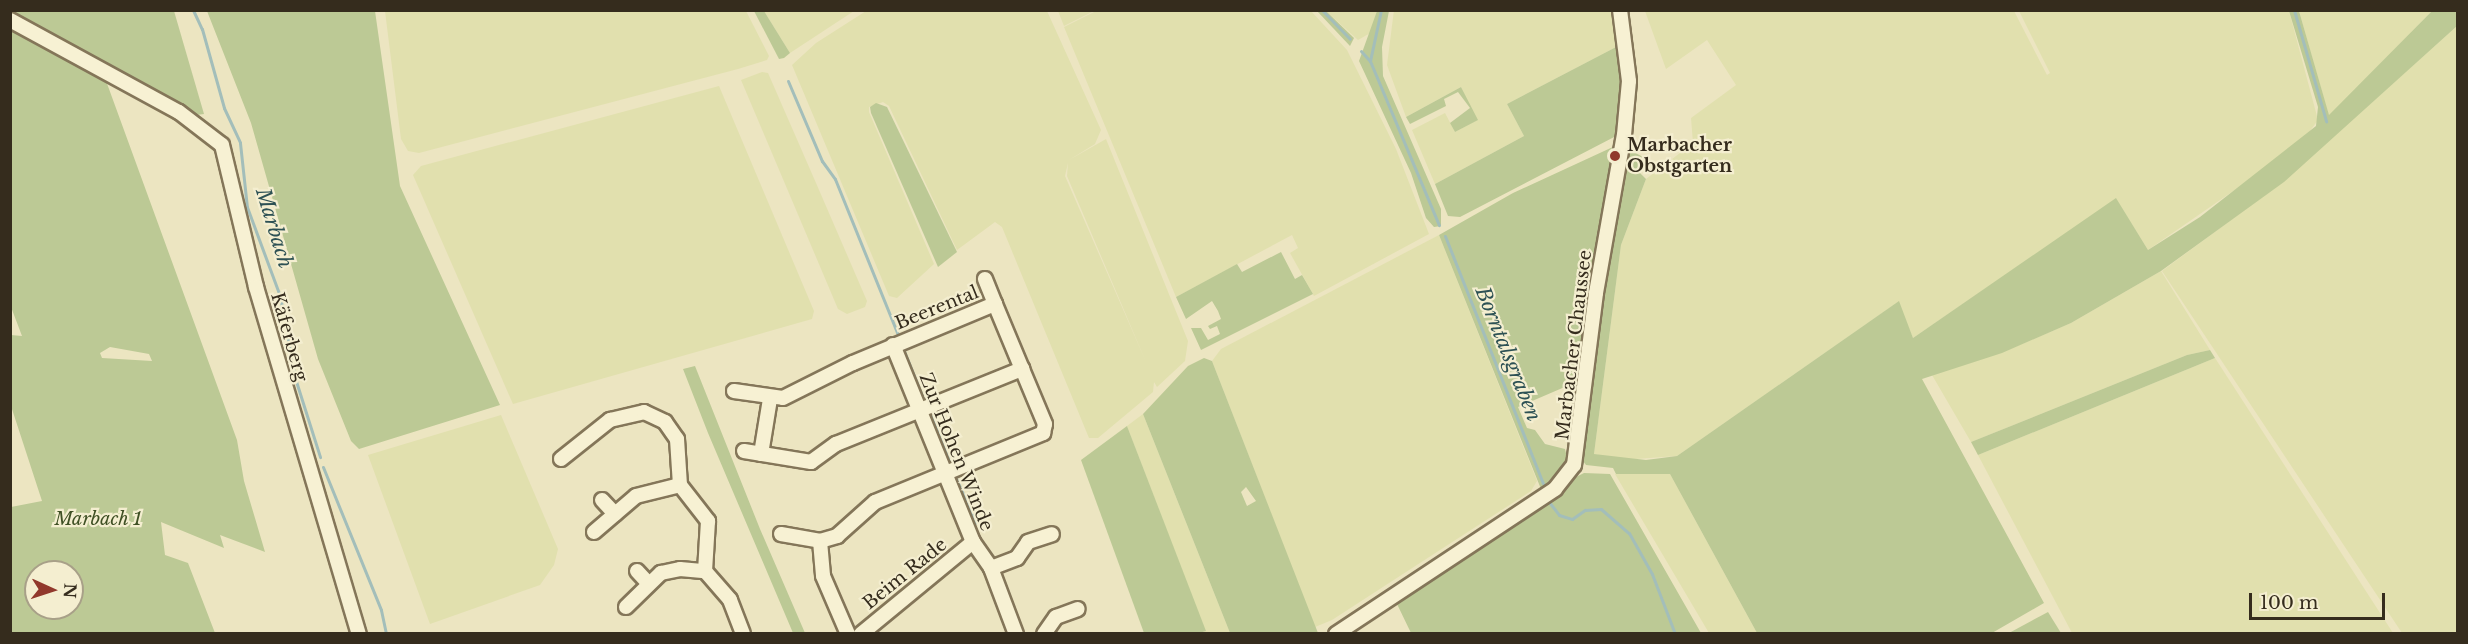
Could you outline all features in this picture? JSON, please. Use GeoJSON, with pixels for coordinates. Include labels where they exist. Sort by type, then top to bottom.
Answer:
{"type":"FeatureCollection","features":[{"type":"Feature","properties":{"kind":"street","name":"Marbacher Chaussee"},"geometry":{"type":"LineString","coordinates":[[1336,633],[1555,489],[1575,465],[1596,293],[1624,135],[1629,81],[1620,10]]}},
{"type":"Feature","properties":{"kind":"street","name":"Käferberg"},"geometry":{"type":"LineString","coordinates":[[10,20],[179,112],[222,145],[256,287],[359,633]]}},
{"type":"Feature","properties":{"kind":"street","name":"Beerental"},"geometry":{"type":"LineString","coordinates":[[944,472],[1043,433],[1045,424],[985,279]]}},
{"type":"Feature","properties":{"kind":"street","name":"Beerental"},"geometry":{"type":"LineString","coordinates":[[770,399],[786,397],[893,345],[995,304]]}},
{"type":"Feature","properties":{"kind":"street","name":"Zur Hohen Winde"},"geometry":{"type":"LineString","coordinates":[[893,345],[973,542],[991,568],[1016,633]]}},
{"type":"Feature","properties":{"kind":"street"},"geometry":{"type":"LineString","coordinates":[[744,451],[811,462],[836,444],[1022,369]]}},
{"type":"Feature","properties":{"kind":"street"},"geometry":{"type":"LineString","coordinates":[[734,392],[770,399],[761,454]]}},
{"type":"Feature","properties":{"kind":"street"},"geometry":{"type":"LineString","coordinates":[[561,459],[610,420],[644,412],[664,422],[677,439],[680,486],[708,521],[705,571],[730,600],[743,633]]}},
{"type":"Feature","properties":{"kind":"street"},"geometry":{"type":"LineString","coordinates":[[781,534],[820,541],[843,532],[874,502],[944,472]]}},
{"type":"Feature","properties":{"kind":"street"},"geometry":{"type":"LineString","coordinates":[[594,532],[642,493],[680,486]]}},
{"type":"Feature","properties":{"kind":"street"},"geometry":{"type":"LineString","coordinates":[[602,500],[615,514]]}},
{"type":"Feature","properties":{"kind":"street"},"geometry":{"type":"LineString","coordinates":[[991,568],[1017,558],[1028,542],[1052,534]]}},
{"type":"Feature","properties":{"kind":"street"},"geometry":{"type":"LineString","coordinates":[[820,541],[823,576],[848,633]]}},
{"type":"Feature","properties":{"kind":"street","name":"Beim Rade"},"geometry":{"type":"LineString","coordinates":[[861,633],[973,542]]}},
{"type":"Feature","properties":{"kind":"street"},"geometry":{"type":"LineString","coordinates":[[626,607],[648,583],[674,569],[705,571]]}},
{"type":"Feature","properties":{"kind":"street"},"geometry":{"type":"LineString","coordinates":[[637,571],[648,583]]}},
{"type":"Feature","properties":{"kind":"street"},"geometry":{"type":"LineString","coordinates":[[1044,633],[1056,617],[1078,609]]}},
{"type":"Feature","properties":{"kind":"green space"},"geometry":{"type":"Polygon","coordinates":[[[11,10],[174,11],[204,114],[196,115],[122,76],[11,14],[11,10]]]}},
{"type":"Feature","properties":{"kind":"green space"},"geometry":{"type":"Polygon","coordinates":[[[1394,10],[1614,11],[1618,46],[1507,104],[1524,136],[1435,184],[1412,130],[1445,113],[1455,132],[1477,120],[1461,87],[1406,117],[1387,65],[1394,10]]]}},
{"type":"Feature","properties":{"kind":"green space"},"geometry":{"type":"Polygon","coordinates":[[[207,11],[375,11],[400,186],[500,405],[359,449],[351,441],[318,359],[251,123],[207,11]]]}},
{"type":"Feature","properties":{"kind":"green space"},"geometry":{"type":"Polygon","coordinates":[[[385,11],[746,11],[769,56],[767,60],[738,69],[419,153],[408,151],[401,139],[385,11]]]}},
{"type":"Feature","properties":{"kind":"green space"},"geometry":{"type":"Polygon","coordinates":[[[754,11],[764,11],[790,53],[784,58],[779,59],[754,11]]]}},
{"type":"Feature","properties":{"kind":"green space"},"geometry":{"type":"Polygon","coordinates":[[[764,11],[854,11],[790,53],[764,11]]]}},
{"type":"Feature","properties":{"kind":"green space"},"geometry":{"type":"Polygon","coordinates":[[[866,11],[1047,11],[1101,130],[1095,144],[1069,160],[1106,139],[1188,341],[1185,361],[1157,387],[1154,382],[1153,392],[1098,438],[1089,438],[1002,227],[995,222],[957,250],[889,106],[883,102],[869,107],[869,112],[934,264],[897,298],[889,296],[792,65],[816,43],[866,11]],[[1068,163],[1065,176],[1146,362],[1067,176],[1068,163]]]}},
{"type":"Feature","properties":{"kind":"green space"},"geometry":{"type":"Polygon","coordinates":[[[1058,11],[1094,11],[1064,26],[1058,11]]]}},
{"type":"Feature","properties":{"kind":"green space"},"geometry":{"type":"Polygon","coordinates":[[[1096,11],[1311,11],[1347,50],[1396,149],[1429,234],[1314,296],[1290,253],[1298,248],[1292,235],[1176,297],[1064,27],[1096,11]]]}},
{"type":"Feature","properties":{"kind":"green space"},"geometry":{"type":"Polygon","coordinates":[[[1317,11],[1326,11],[1354,38],[1350,46],[1317,11]]]}},
{"type":"Feature","properties":{"kind":"green space"},"geometry":{"type":"Polygon","coordinates":[[[1326,11],[1377,11],[1372,32],[1358,40],[1326,11]]]}},
{"type":"Feature","properties":{"kind":"green space"},"geometry":{"type":"Polygon","coordinates":[[[1377,11],[1389,11],[1382,47],[1383,76],[1441,209],[1441,226],[1434,227],[1426,218],[1411,173],[1359,61],[1377,11]]]}},
{"type":"Feature","properties":{"kind":"green space"},"geometry":{"type":"Polygon","coordinates":[[[1645,11],[2014,11],[2047,75],[2050,73],[2019,11],[2289,11],[2318,120],[2307,135],[2262,171],[2148,250],[2116,199],[1913,338],[1898,302],[1677,456],[1622,460],[1594,454],[1621,245],[1646,179],[1693,143],[1691,118],[1736,85],[1707,40],[1666,69],[1645,11]]]}},
{"type":"Feature","properties":{"kind":"green space"},"geometry":{"type":"Polygon","coordinates":[[[2289,11],[2299,11],[2329,115],[2432,11],[2457,11],[2457,26],[2284,182],[2161,271],[2071,323],[2002,353],[1922,379],[2044,603],[1992,633],[1757,633],[1670,474],[1616,474],[1613,468],[1586,465],[1583,461],[1601,293],[1628,149],[1643,157],[1639,172],[1646,179],[1621,245],[1594,454],[1646,460],[1677,456],[1899,301],[1913,338],[2116,198],[2148,250],[2200,217],[2316,126],[2318,107],[2289,11]]]}},
{"type":"Feature","properties":{"kind":"green space"},"geometry":{"type":"Polygon","coordinates":[[[2299,11],[2432,11],[2329,116],[2299,11]]]}},
{"type":"Feature","properties":{"kind":"green space","name":"Marbach 1"},"geometry":{"type":"Polygon","coordinates":[[[11,25],[105,78],[237,440],[244,481],[265,552],[220,535],[224,548],[161,522],[165,555],[188,563],[215,633],[11,633],[11,507],[42,501],[11,406],[11,335],[22,336],[11,307],[11,25]],[[110,347],[100,353],[102,358],[152,361],[149,354],[110,347]]]}},
{"type":"Feature","properties":{"kind":"green space"},"geometry":{"type":"Polygon","coordinates":[[[2457,26],[2457,633],[2402,633],[2162,271],[2285,180],[2457,26]]]}},
{"type":"Feature","properties":{"kind":"green space"},"geometry":{"type":"Polygon","coordinates":[[[1618,46],[1623,94],[1618,135],[1460,217],[1448,216],[1435,184],[1524,136],[1507,104],[1618,46]]]}},
{"type":"Feature","properties":{"kind":"green space"},"geometry":{"type":"Polygon","coordinates":[[[762,72],[768,73],[867,301],[865,307],[847,314],[838,309],[741,80],[762,72]]]}},
{"type":"Feature","properties":{"kind":"green space"},"geometry":{"type":"Polygon","coordinates":[[[719,86],[814,311],[812,319],[513,404],[413,175],[421,166],[719,86]]]}},
{"type":"Feature","properties":{"kind":"green space"},"geometry":{"type":"Polygon","coordinates":[[[1461,87],[1478,120],[1455,132],[1450,123],[1470,108],[1458,92],[1444,99],[1446,106],[1410,124],[1406,117],[1461,87]]]}},
{"type":"Feature","properties":{"kind":"green space"},"geometry":{"type":"Polygon","coordinates":[[[876,103],[887,107],[957,252],[938,267],[871,113],[870,107],[876,103]]]}},
{"type":"Feature","properties":{"kind":"green space"},"geometry":{"type":"Polygon","coordinates":[[[1615,146],[1575,441],[1570,430],[1574,383],[1518,407],[1527,428],[1535,430],[1545,444],[1565,449],[1567,458],[1559,471],[1541,489],[1439,235],[1513,193],[1615,146]]]}},
{"type":"Feature","properties":{"kind":"green space"},"geometry":{"type":"Polygon","coordinates":[[[1439,235],[1537,481],[1531,491],[1332,620],[1315,627],[1212,361],[1221,349],[1439,235]]]}},
{"type":"Feature","properties":{"kind":"green space"},"geometry":{"type":"Polygon","coordinates":[[[1281,252],[1295,279],[1302,275],[1313,294],[1201,350],[1191,328],[1201,328],[1208,340],[1220,334],[1217,326],[1210,329],[1208,326],[1221,319],[1218,311],[1212,301],[1186,319],[1176,297],[1237,264],[1242,272],[1281,252]]]}},
{"type":"Feature","properties":{"kind":"green space"},"geometry":{"type":"Polygon","coordinates":[[[2161,271],[2210,350],[2187,355],[1971,442],[1932,375],[2003,352],[2071,323],[2161,271]]]}},
{"type":"Feature","properties":{"kind":"green space"},"geometry":{"type":"Polygon","coordinates":[[[2210,350],[2215,358],[1978,455],[1971,442],[2187,355],[2210,350]]]}},
{"type":"Feature","properties":{"kind":"green space"},"geometry":{"type":"Polygon","coordinates":[[[1204,358],[1212,361],[1318,633],[1230,633],[1143,414],[1188,366],[1204,358]],[[1246,487],[1241,492],[1247,506],[1256,501],[1246,487]]]}},
{"type":"Feature","properties":{"kind":"green space"},"geometry":{"type":"Polygon","coordinates":[[[2215,358],[2393,633],[2072,633],[1978,455],[2215,358]]]}},
{"type":"Feature","properties":{"kind":"green space"},"geometry":{"type":"Polygon","coordinates":[[[695,366],[760,529],[805,633],[793,633],[708,433],[683,369],[695,366]]]}},
{"type":"Feature","properties":{"kind":"green space"},"geometry":{"type":"Polygon","coordinates":[[[1143,414],[1230,633],[1199,633],[1205,631],[1127,426],[1143,414]]]}},
{"type":"Feature","properties":{"kind":"green space"},"geometry":{"type":"Polygon","coordinates":[[[501,415],[558,549],[554,565],[540,585],[430,624],[368,455],[501,415]]]}},
{"type":"Feature","properties":{"kind":"green space"},"geometry":{"type":"Polygon","coordinates":[[[1127,426],[1206,631],[1144,633],[1081,460],[1127,426]]]}},
{"type":"Feature","properties":{"kind":"green space"},"geometry":{"type":"Polygon","coordinates":[[[1584,473],[1610,474],[1701,633],[1411,633],[1397,604],[1562,494],[1576,477],[1584,473]]]}},
{"type":"Feature","properties":{"kind":"green space"},"geometry":{"type":"Polygon","coordinates":[[[1615,474],[1670,474],[1757,633],[1709,633],[1615,474]]]}},
{"type":"Feature","properties":{"kind":"green space"},"geometry":{"type":"Polygon","coordinates":[[[2048,612],[2061,633],[2009,633],[2048,612]]]}},
{"type":"Feature","properties":{"kind":"waterway","name":"Marbach"},"geometry":{"type":"LineString","coordinates":[[193,10],[202,29],[224,108],[240,143],[247,207],[280,296],[295,378],[320,457]]}},
{"type":"Feature","properties":{"kind":"waterway"},"geometry":{"type":"LineString","coordinates":[[1322,10],[1350,39]]}},
{"type":"Feature","properties":{"kind":"waterway","name":"Borntalsgraben"},"geometry":{"type":"LineString","coordinates":[[1381,10],[1370,61],[1439,225]]}},
{"type":"Feature","properties":{"kind":"waterway"},"geometry":{"type":"LineString","coordinates":[[2294,10],[2326,121]]}},
{"type":"Feature","properties":{"kind":"waterway"},"geometry":{"type":"LineString","coordinates":[[1361,51],[1370,61]]}},
{"type":"Feature","properties":{"kind":"waterway"},"geometry":{"type":"LineString","coordinates":[[788,81],[822,161],[835,179],[898,335]]}},
{"type":"Feature","properties":{"kind":"waterway","name":"Borntalsgraben"},"geometry":{"type":"LineString","coordinates":[[1445,236],[1543,483]]}},
{"type":"Feature","properties":{"kind":"waterway"},"geometry":{"type":"LineString","coordinates":[[904,351],[923,398]]}},
{"type":"Feature","properties":{"kind":"waterway"},"geometry":{"type":"LineString","coordinates":[[930,414],[949,461]]}},
{"type":"Feature","properties":{"kind":"waterway","name":"Marbach"},"geometry":{"type":"LineString","coordinates":[[323,467],[381,610],[386,634]]}},
{"type":"Feature","properties":{"kind":"waterway"},"geometry":{"type":"LineString","coordinates":[[955,476],[976,523]]}},
{"type":"Feature","properties":{"kind":"waterway","name":"Borntalsgraben"},"geometry":{"type":"LineString","coordinates":[[1549,502],[1559,515],[1572,519],[1585,510],[1601,509],[1629,533],[1652,574],[1675,634]]}},
{"type":"Feature","properties":{"kind":"place","name":"Marbacher Obstgarten"},"geometry":{"type":"Point","coordinates":[1615,156]}}]}
